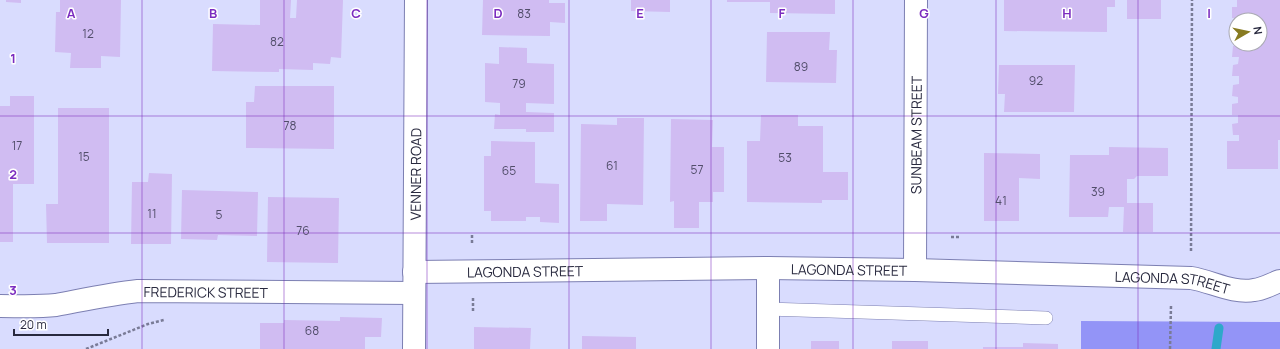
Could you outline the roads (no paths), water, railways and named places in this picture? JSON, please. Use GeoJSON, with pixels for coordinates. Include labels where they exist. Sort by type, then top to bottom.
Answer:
{"type":"FeatureCollection","features":[{"type":"Feature","properties":{"kind":"street","name":"VENNER ROAD"},"geometry":{"type":"LineString","coordinates":[[414,349],[416,0]]}},
{"type":"Feature","properties":{"kind":"street","name":"SUNBEAM STREET"},"geometry":{"type":"LineString","coordinates":[[915,270],[916,0]]}},
{"type":"Feature","properties":{"kind":"street","name":"LAGONDA STREET"},"geometry":{"type":"LineString","coordinates":[[414,283],[768,268],[915,270],[1190,278],[1201,279],[1233,289],[1245,291],[1266,288],[1280,281]]}},
{"type":"Feature","properties":{"kind":"street"},"geometry":{"type":"LineString","coordinates":[[768,268],[768,349]]}},
{"type":"Feature","properties":{"kind":"street","name":"FREDERICK STREET"},"geometry":{"type":"LineString","coordinates":[[0,306],[37,307],[116,293],[138,291],[414,283]]}},
{"type":"Feature","properties":{"kind":"lane"},"geometry":{"type":"LineString","coordinates":[[767,309],[906,312],[1046,318]]}},
{"type":"Feature","properties":{"kind":"waterway"},"geometry":{"type":"LineString","coordinates":[[1216,349],[1219,328]]}}]}
